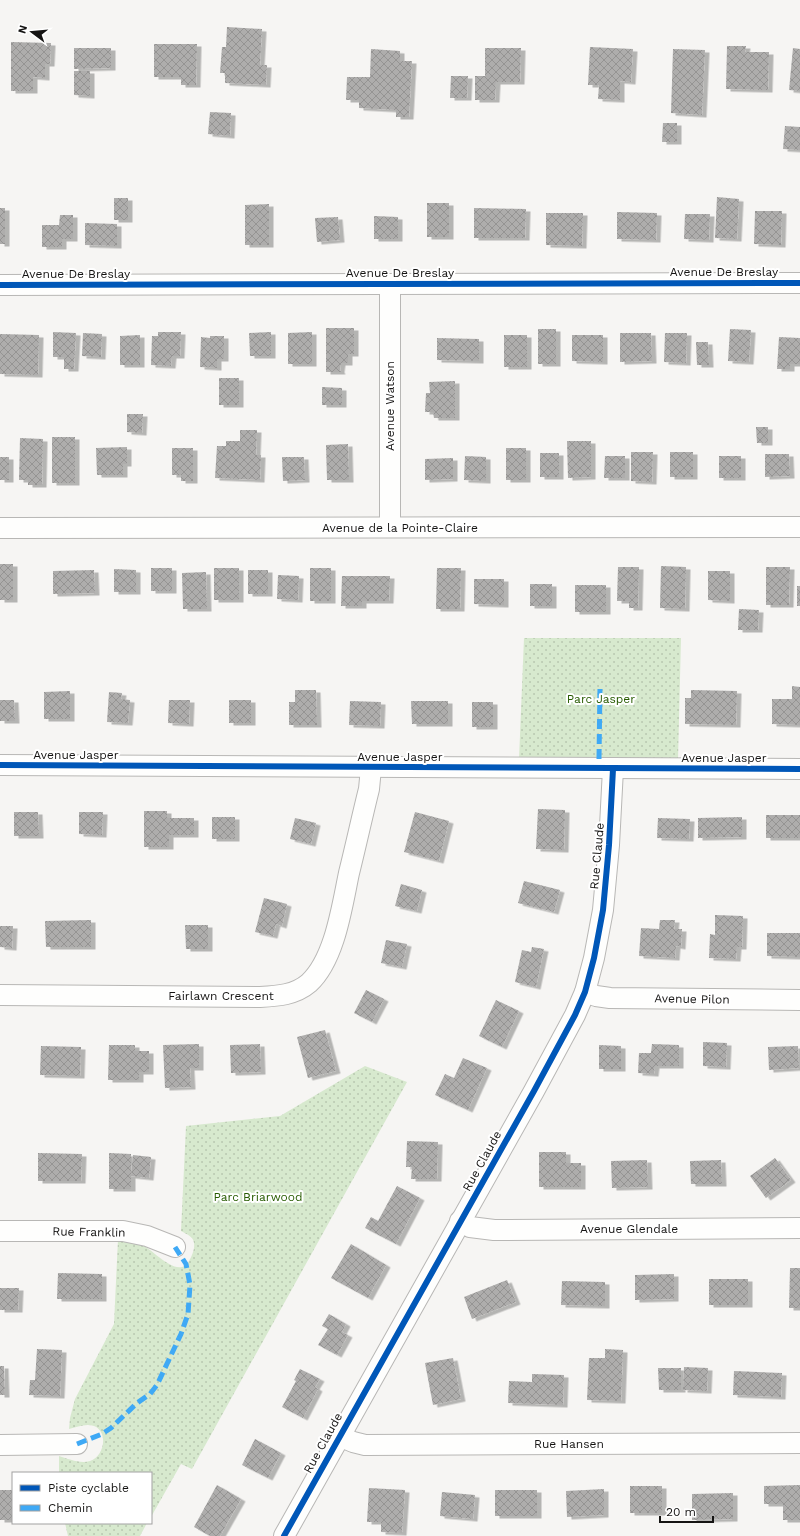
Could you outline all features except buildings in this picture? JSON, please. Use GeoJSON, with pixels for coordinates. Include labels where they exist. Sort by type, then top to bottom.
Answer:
{"type":"FeatureCollection","features":[{"type":"Feature","properties":{"kind":"street","name":"Avenue De Breslay"},"geometry":{"type":"LineString","coordinates":[[0,285],[800,283]]}},
{"type":"Feature","properties":{"kind":"street","name":"Avenue Watson"},"geometry":{"type":"LineString","coordinates":[[390,284],[390,528]]}},
{"type":"Feature","properties":{"kind":"street","name":"Avenue de la Pointe-Claire"},"geometry":{"type":"LineString","coordinates":[[0,528],[800,527]]}},
{"type":"Feature","properties":{"kind":"street","name":"Avenue Jasper"},"geometry":{"type":"LineString","coordinates":[[0,765],[800,769]]}},
{"type":"Feature","properties":{"kind":"street","name":"Fairlawn Crescent"},"geometry":{"type":"LineString","coordinates":[[0,995],[260,997],[287,994],[298,990],[316,976],[330,947],[338,920],[369,789],[371,768]]}},
{"type":"Feature","properties":{"kind":"street","name":"Rue Claude"},"geometry":{"type":"LineString","coordinates":[[284,1536],[534,1091],[575,1015],[585,992],[594,958],[603,910],[610,838],[614,769]]}},
{"type":"Feature","properties":{"kind":"street","name":"Avenue Pilon"},"geometry":{"type":"LineString","coordinates":[[585,992],[596,996],[610,998],[800,1000]]}},
{"type":"Feature","properties":{"kind":"street","name":"Avenue Glendale"},"geometry":{"type":"LineString","coordinates":[[460,1221],[470,1227],[494,1230],[800,1228]]}},
{"type":"Feature","properties":{"kind":"street","name":"Rue Franklin"},"geometry":{"type":"LineString","coordinates":[[0,1231],[123,1231],[147,1236],[175,1247]]}},
{"type":"Feature","properties":{"kind":"street","name":"Rue Hansen"},"geometry":{"type":"LineString","coordinates":[[339,1436],[365,1445],[800,1443]]}},
{"type":"Feature","properties":{"kind":"street"},"geometry":{"type":"LineString","coordinates":[[0,1445],[77,1444]]}},
{"type":"Feature","properties":{"kind":"green space","name":"Parc Jasper"},"geometry":{"type":"Polygon","coordinates":[[[524,638],[681,638],[678,760],[519,759],[524,638]]]}},
{"type":"Feature","properties":{"kind":"green space","name":"Parc Briarwood"},"geometry":{"type":"Polygon","coordinates":[[[365,1066],[407,1082],[192,1469],[181,1464],[152,1515],[152,1472],[59,1472],[59,1456],[78,1462],[90,1461],[99,1455],[103,1444],[102,1433],[94,1426],[85,1425],[69,1429],[75,1399],[114,1324],[118,1239],[133,1242],[147,1248],[172,1266],[184,1266],[189,1261],[194,1247],[192,1239],[181,1231],[186,1126],[280,1116],[365,1066]]]}},
{"type":"Feature","properties":{"kind":"green space"},"geometry":{"type":"Polygon","coordinates":[[[65,1524],[146,1524],[140,1536],[68,1536],[65,1524]]]}},
{"type":"Feature","properties":{"kind":"marked path"},"geometry":{"type":"LineString","coordinates":[[599,759],[600,686]]}},
{"type":"Feature","properties":{"kind":"marked path"},"geometry":{"type":"LineString","coordinates":[[77,1444],[102,1434],[111,1428],[137,1403],[150,1394],[157,1385],[181,1334],[188,1314],[190,1285],[188,1274],[186,1264],[175,1247]]}},
{"type":"Feature","properties":{"kind":"cycle path"},"geometry":{"type":"LineString","coordinates":[[0,285],[800,283]]}},
{"type":"Feature","properties":{"kind":"cycle path"},"geometry":{"type":"LineString","coordinates":[[0,765],[800,769]]}},
{"type":"Feature","properties":{"kind":"cycle path"},"geometry":{"type":"LineString","coordinates":[[284,1536],[534,1091],[575,1015],[585,992],[594,958],[603,910],[609,845],[613,769]]}}]}
